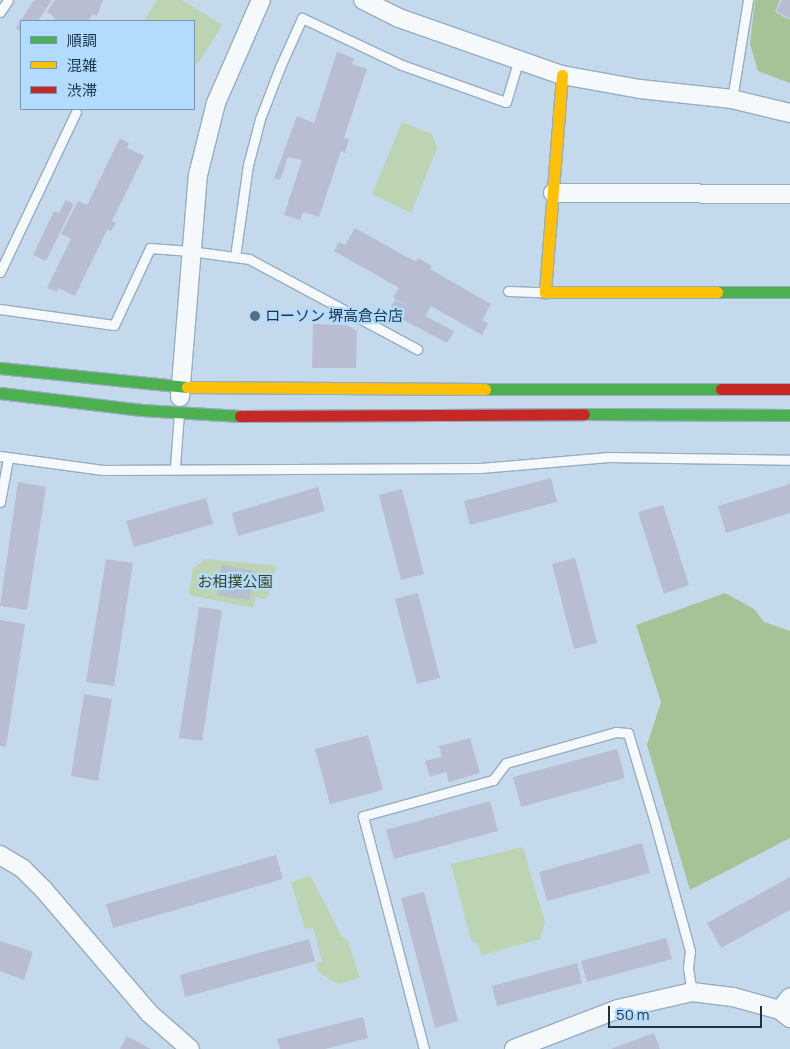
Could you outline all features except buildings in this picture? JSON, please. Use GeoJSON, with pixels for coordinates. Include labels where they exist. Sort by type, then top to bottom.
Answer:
{"type":"FeatureCollection","features":[{"type":"Feature","properties":{"kind":"street"},"geometry":{"type":"LineString","coordinates":[[179,413],[190,251],[198,175],[216,103],[261,0]]}},
{"type":"Feature","properties":{"kind":"street"},"geometry":{"type":"LineString","coordinates":[[363,0],[399,18],[518,62],[562,75],[640,89],[732,99],[790,113]]}},
{"type":"Feature","properties":{"kind":"street"},"geometry":{"type":"LineString","coordinates":[[562,75],[545,292],[790,292]]}},
{"type":"Feature","properties":{"kind":"street"},"geometry":{"type":"LineString","coordinates":[[553,193],[790,194]]}},
{"type":"Feature","properties":{"kind":"street"},"geometry":{"type":"LineString","coordinates":[[0,368],[181,387],[361,390],[790,389]]}},
{"type":"Feature","properties":{"kind":"street"},"geometry":{"type":"LineString","coordinates":[[0,393],[179,413],[259,417],[452,414],[790,415]]}},
{"type":"Feature","properties":{"kind":"street"},"geometry":{"type":"LineString","coordinates":[[0,855],[23,869],[44,890],[150,1014],[190,1049]]}},
{"type":"Feature","properties":{"kind":"street"},"geometry":{"type":"LineString","coordinates":[[514,1049],[618,1009],[692,992],[733,997],[786,1008]]}},
{"type":"Feature","properties":{"kind":"lane"},"geometry":{"type":"LineString","coordinates":[[0,12],[8,0]]}},
{"type":"Feature","properties":{"kind":"lane"},"geometry":{"type":"LineString","coordinates":[[732,99],[748,0]]}},
{"type":"Feature","properties":{"kind":"lane"},"geometry":{"type":"LineString","coordinates":[[235,257],[248,164],[260,119],[280,66],[302,18],[402,65],[506,102],[518,62]]}},
{"type":"Feature","properties":{"kind":"lane"},"geometry":{"type":"LineString","coordinates":[[0,272],[76,112]]}},
{"type":"Feature","properties":{"kind":"lane"},"geometry":{"type":"LineString","coordinates":[[0,309],[114,325],[150,248],[190,251],[249,259],[417,349]]}},
{"type":"Feature","properties":{"kind":"lane"},"geometry":{"type":"LineString","coordinates":[[508,291],[545,292]]}},
{"type":"Feature","properties":{"kind":"lane"},"geometry":{"type":"LineString","coordinates":[[175,467],[179,413]]}},
{"type":"Feature","properties":{"kind":"lane"},"geometry":{"type":"LineString","coordinates":[[0,502],[4,457],[103,470],[175,467],[480,468],[609,456],[790,460]]}},
{"type":"Feature","properties":{"kind":"lane"},"geometry":{"type":"LineString","coordinates":[[424,1049],[363,816],[493,780],[506,763],[616,732],[628,733],[655,822],[690,951],[688,968],[692,992]]}},
{"type":"Feature","properties":{"kind":"green space"},"geometry":{"type":"Polygon","coordinates":[[[157,0],[182,0],[222,25],[198,64],[195,65],[195,20],[145,20],[157,0]]]}},
{"type":"Feature","properties":{"kind":"green space"},"geometry":{"type":"Polygon","coordinates":[[[755,0],[780,0],[775,12],[790,20],[790,83],[758,71],[750,44],[755,0]]]}},
{"type":"Feature","properties":{"kind":"green space"},"geometry":{"type":"Polygon","coordinates":[[[402,122],[432,134],[437,148],[411,213],[372,194],[402,122]]]}},
{"type":"Feature","properties":{"kind":"green space","name":"お相撲公園"},"geometry":{"type":"Polygon","coordinates":[[[206,559],[277,566],[266,599],[256,597],[253,608],[189,595],[193,568],[206,559]]]}},
{"type":"Feature","properties":{"kind":"green space"},"geometry":{"type":"Polygon","coordinates":[[[725,593],[754,609],[764,622],[790,631],[790,838],[690,890],[647,745],[661,702],[636,625],[725,593]]]}},
{"type":"Feature","properties":{"kind":"green space"},"geometry":{"type":"Polygon","coordinates":[[[523,847],[545,923],[540,939],[482,955],[477,943],[471,940],[451,864],[523,847]]]}},
{"type":"Feature","properties":{"kind":"green space"},"geometry":{"type":"Polygon","coordinates":[[[310,875],[342,937],[348,941],[360,978],[338,984],[318,972],[316,963],[322,961],[313,928],[305,929],[291,882],[310,875]]]}},
{"type":"Feature","properties":{"kind":"traffic: fast"},"geometry":{"type":"LineString","coordinates":[[717,292],[790,292]]}},
{"type":"Feature","properties":{"kind":"traffic: fast"},"geometry":{"type":"LineString","coordinates":[[0,368],[187,387]]}},
{"type":"Feature","properties":{"kind":"traffic: fast"},"geometry":{"type":"LineString","coordinates":[[485,389],[721,389]]}},
{"type":"Feature","properties":{"kind":"traffic: fast"},"geometry":{"type":"LineString","coordinates":[[0,393],[142,410],[240,416]]}},
{"type":"Feature","properties":{"kind":"traffic: fast"},"geometry":{"type":"LineString","coordinates":[[584,414],[790,415]]}},
{"type":"Feature","properties":{"kind":"traffic: slow"},"geometry":{"type":"LineString","coordinates":[[562,75],[545,292],[717,292]]}},
{"type":"Feature","properties":{"kind":"traffic: slow"},"geometry":{"type":"LineString","coordinates":[[187,387],[485,389]]}},
{"type":"Feature","properties":{"kind":"traffic: jam"},"geometry":{"type":"LineString","coordinates":[[721,389],[790,389]]}},
{"type":"Feature","properties":{"kind":"traffic: jam"},"geometry":{"type":"LineString","coordinates":[[240,416],[584,414]]}},
{"type":"Feature","properties":{"kind":"place","name":"ローソン 堺高倉台店"},"geometry":{"type":"Point","coordinates":[255,316]}}]}
